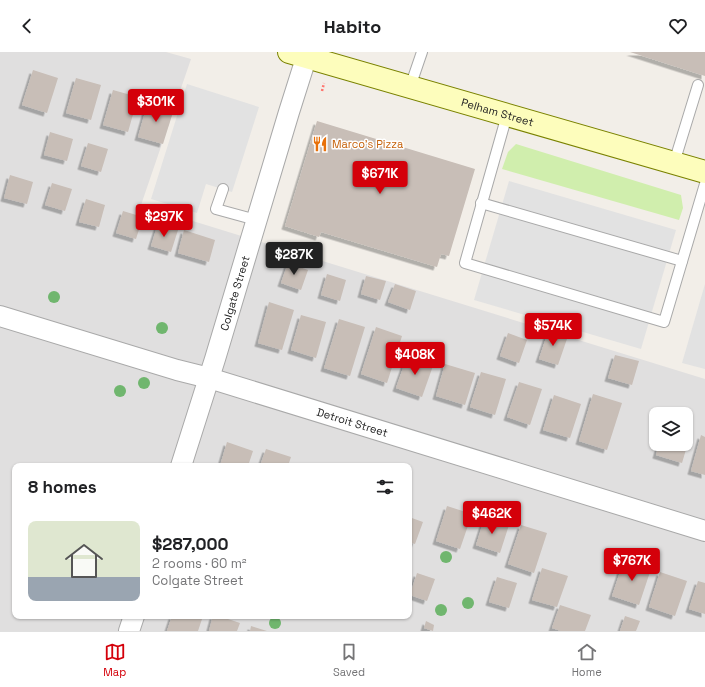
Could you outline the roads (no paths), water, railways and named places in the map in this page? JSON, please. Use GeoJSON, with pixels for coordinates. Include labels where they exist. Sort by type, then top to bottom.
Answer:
{"type":"FeatureCollection","features":[{"type":"Feature","properties":{"kind":"street","name":"Pelham Street"},"geometry":{"type":"LineString","coordinates":[[302,54],[410,87],[705,172]]}},
{"type":"Feature","properties":{"kind":"street","name":"Colgate Street"},"geometry":{"type":"LineString","coordinates":[[182,463],[289,112],[302,54]]}},
{"type":"Feature","properties":{"kind":"street","name":"Detroit Street"},"geometry":{"type":"LineString","coordinates":[[0,316],[170,368],[209,378],[705,531]]}},
{"type":"Feature","properties":{"kind":"street"},"geometry":{"type":"LineString","coordinates":[[129,631],[133,619]]}},
{"type":"Feature","properties":{"kind":"lane"},"geometry":{"type":"LineString","coordinates":[[410,87],[422,52]]}},
{"type":"Feature","properties":{"kind":"lane"},"geometry":{"type":"LineString","coordinates":[[674,163],[698,85]]}},
{"type":"Feature","properties":{"kind":"lane"},"geometry":{"type":"LineString","coordinates":[[507,115],[465,263],[664,322],[705,184]]}},
{"type":"Feature","properties":{"kind":"lane"},"geometry":{"type":"LineString","coordinates":[[222,189],[216,209],[256,220]]}},
{"type":"Feature","properties":{"kind":"lane"},"geometry":{"type":"LineString","coordinates":[[481,203],[682,261]]}},
{"type":"Feature","properties":{"kind":"place","name":"Marco's Pizza"},"geometry":{"type":"Point","coordinates":[320,144]}}]}
